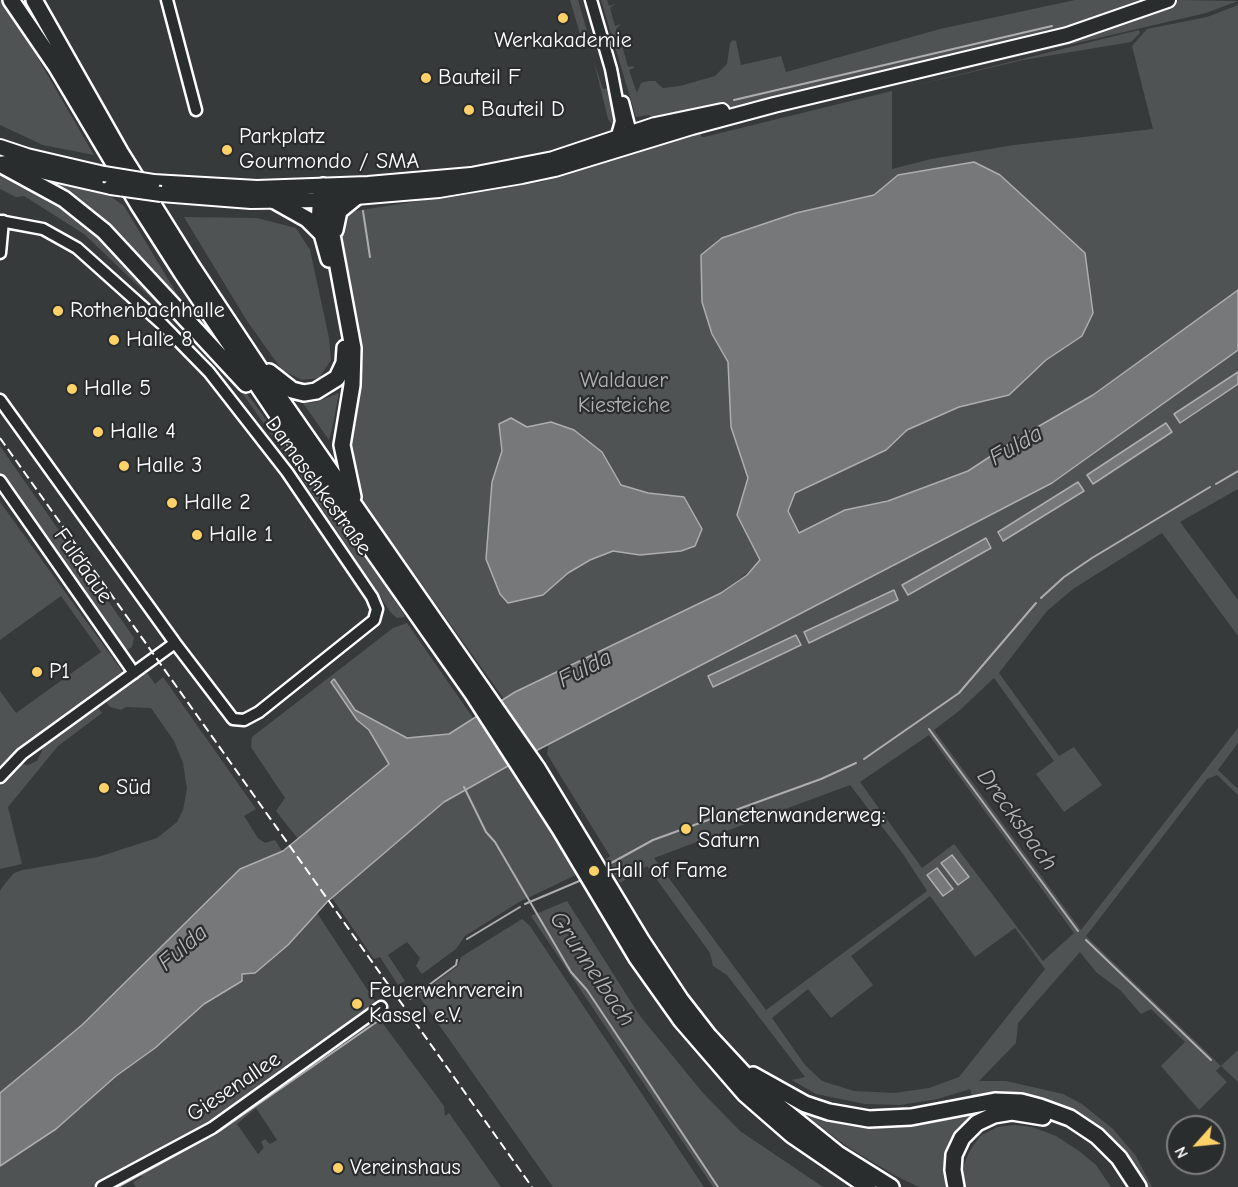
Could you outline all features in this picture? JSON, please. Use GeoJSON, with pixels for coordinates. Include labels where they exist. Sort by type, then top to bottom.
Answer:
{"type":"FeatureCollection","features":[{"type":"Feature","properties":{"kind":"highway"},"geometry":{"type":"LineString","coordinates":[[11,0],[56,66]]}},
{"type":"Feature","properties":{"kind":"highway"},"geometry":{"type":"LineString","coordinates":[[21,0],[56,66],[138,204],[285,426],[537,768],[681,1020],[729,1076],[792,1135],[868,1187]]}},
{"type":"Feature","properties":{"kind":"highway"},"geometry":{"type":"LineString","coordinates":[[34,0],[120,152],[229,323],[363,519],[411,596]]}},
{"type":"Feature","properties":{"kind":"highway"},"geometry":{"type":"LineString","coordinates":[[0,162],[64,199],[104,231],[285,426]]}},
{"type":"Feature","properties":{"kind":"highway"},"geometry":{"type":"LineString","coordinates":[[229,323],[275,378],[286,387],[310,392],[333,382],[342,369],[345,352],[323,196]]}},
{"type":"Feature","properties":{"kind":"highway"},"geometry":{"type":"LineString","coordinates":[[355,198],[338,213],[328,236],[353,348],[352,386],[344,426],[343,456],[350,488],[363,519]]}},
{"type":"Feature","properties":{"kind":"highway"},"geometry":{"type":"LineString","coordinates":[[275,201],[307,219],[328,236]]}},
{"type":"Feature","properties":{"kind":"highway"},"geometry":{"type":"LineString","coordinates":[[614,906],[674,991],[728,1058],[784,1112],[838,1154],[891,1187]]}},
{"type":"Feature","properties":{"kind":"highway"},"geometry":{"type":"LineString","coordinates":[[728,1058],[794,1099],[819,1109],[850,1117],[901,1118],[994,1101],[1021,1102],[1040,1107],[1070,1118],[1097,1136],[1119,1158],[1138,1187]]}},
{"type":"Feature","properties":{"kind":"highway"},"geometry":{"type":"LineString","coordinates":[[956,1187],[952,1163],[962,1138],[986,1118],[1012,1112],[1055,1121],[1078,1134],[1109,1160],[1126,1187]]}},
{"type":"Feature","properties":{"kind":"main road"},"geometry":{"type":"LineString","coordinates":[[0,147],[27,156],[104,174],[153,182],[323,196],[355,198],[474,185],[555,170],[774,105],[1067,35],[1168,0]]}},
{"type":"Feature","properties":{"kind":"main road"},"geometry":{"type":"LineString","coordinates":[[0,162],[111,187],[161,194],[275,201],[481,173],[553,159],[683,118],[774,105]]}},
{"type":"Feature","properties":{"kind":"street"},"geometry":{"type":"LineString","coordinates":[[167,0],[196,110]]}},
{"type":"Feature","properties":{"kind":"street"},"geometry":{"type":"LineString","coordinates":[[591,0],[631,133],[626,141],[610,153]]}},
{"type":"Feature","properties":{"kind":"street"},"geometry":{"type":"LineString","coordinates":[[611,69],[621,124],[616,139]]}},
{"type":"Feature","properties":{"kind":"street","name":"Damaschkestraße"},"geometry":{"type":"LineString","coordinates":[[0,253],[1,221],[43,229],[77,248],[162,324],[209,372],[287,472],[372,597],[377,609],[374,620],[366,629],[259,712],[244,720],[229,716],[0,400]]}},
{"type":"Feature","properties":{"kind":"street","name":"Fuldaaue"},"geometry":{"type":"LineString","coordinates":[[0,481],[134,673]]}},
{"type":"Feature","properties":{"kind":"street"},"geometry":{"type":"LineString","coordinates":[[0,777],[22,754],[175,644]]}},
{"type":"Feature","properties":{"kind":"street","name":"Giesenallee"},"geometry":{"type":"LineString","coordinates":[[102,1187],[212,1128],[381,1007]]}},
{"type":"Feature","properties":{"kind":"green space"},"geometry":{"type":"Polygon","coordinates":[[[0,0],[8,7],[94,155],[43,145],[0,125],[0,0]]]}},
{"type":"Feature","properties":{"kind":"green space"},"geometry":{"type":"Polygon","coordinates":[[[570,0],[578,0],[587,31],[580,34],[570,0]]]}},
{"type":"Feature","properties":{"kind":"green space"},"geometry":{"type":"Polygon","coordinates":[[[601,0],[607,0],[609,6],[615,4],[610,8],[615,26],[621,24],[616,29],[622,46],[627,45],[623,49],[628,67],[633,66],[634,68],[629,70],[637,93],[641,83],[648,81],[655,81],[663,88],[680,86],[715,76],[727,64],[730,43],[733,40],[736,41],[741,65],[781,56],[786,72],[940,29],[1075,0],[1157,0],[1090,24],[908,69],[907,66],[774,100],[654,120],[649,115],[636,117],[601,0]]]}},
{"type":"Feature","properties":{"kind":"green space"},"geometry":{"type":"Polygon","coordinates":[[[1178,0],[1238,1],[1206,13],[909,82],[1156,10],[1178,0]]]}},
{"type":"Feature","properties":{"kind":"green space","name":"Waldauer Kiesteiche"},"geometry":{"type":"Polygon","coordinates":[[[1238,5],[1238,290],[1093,395],[1020,437],[968,471],[888,501],[868,505],[753,568],[721,593],[504,699],[364,504],[355,488],[347,455],[359,384],[357,320],[343,239],[342,213],[541,182],[619,158],[640,148],[700,133],[704,137],[892,91],[892,169],[931,159],[1014,145],[1153,129],[1132,46],[1147,29],[1207,17],[1238,5]]]}},
{"type":"Feature","properties":{"kind":"green space"},"geometry":{"type":"Polygon","coordinates":[[[1139,30],[1140,33],[1131,42],[1023,60],[905,88],[1139,30]]]}},
{"type":"Feature","properties":{"kind":"green space"},"geometry":{"type":"Polygon","coordinates":[[[594,62],[603,89],[609,88],[616,122],[611,123],[608,119],[594,62]]]}},
{"type":"Feature","properties":{"kind":"green space"},"geometry":{"type":"Polygon","coordinates":[[[880,84],[891,86],[693,133],[880,84]]]}},
{"type":"Feature","properties":{"kind":"green space"},"geometry":{"type":"Polygon","coordinates":[[[0,170],[16,176],[80,217],[219,360],[254,403],[389,590],[405,617],[397,618],[391,613],[238,387],[193,338],[84,234],[24,196],[16,197],[0,189],[0,170]]]}},
{"type":"Feature","properties":{"kind":"green space"},"geometry":{"type":"Polygon","coordinates":[[[42,178],[102,190],[124,206],[186,309],[42,178]]]}},
{"type":"Feature","properties":{"kind":"green space"},"geometry":{"type":"Polygon","coordinates":[[[184,217],[257,218],[296,228],[310,250],[329,338],[331,360],[319,378],[302,380],[282,370],[247,321],[184,217]]]}},
{"type":"Feature","properties":{"kind":"green space"},"geometry":{"type":"Polygon","coordinates":[[[1238,350],[1238,489],[1180,522],[1238,600],[1238,636],[1162,533],[1073,589],[1047,611],[999,673],[1059,756],[1074,747],[1102,785],[1064,812],[1036,774],[1054,761],[994,678],[959,711],[934,730],[1081,930],[1238,728],[1238,743],[1218,770],[1238,789],[1238,795],[1217,775],[1207,779],[1086,936],[1221,1066],[1216,1071],[1227,1082],[1199,1110],[1161,1066],[1185,1042],[1151,1009],[1141,1014],[1120,990],[1096,972],[1080,952],[1018,1023],[1016,1043],[979,1081],[1006,1081],[1063,1094],[1082,1104],[1113,1129],[1136,1156],[1152,1187],[1146,1187],[1129,1159],[1108,1134],[1078,1113],[1054,1103],[1007,1093],[972,1096],[970,1089],[938,1099],[900,1105],[865,1104],[816,1094],[792,1080],[805,1077],[727,975],[713,966],[710,953],[647,866],[620,883],[606,859],[610,856],[547,754],[548,745],[1052,483],[1238,350]],[[929,735],[860,782],[922,868],[954,844],[1043,961],[1074,933],[929,735]],[[850,785],[654,858],[766,1010],[927,891],[903,854],[850,785]],[[930,896],[851,956],[873,985],[831,1018],[808,989],[772,1018],[805,1065],[822,1081],[854,1091],[894,1093],[929,1088],[959,1077],[1045,969],[1015,928],[975,957],[930,896]]]}},
{"type":"Feature","properties":{"kind":"green space"},"geometry":{"type":"Polygon","coordinates":[[[339,393],[329,440],[303,403],[316,402],[339,393]]]}},
{"type":"Feature","properties":{"kind":"green space"},"geometry":{"type":"Polygon","coordinates":[[[0,446],[134,638],[132,647],[123,653],[0,474],[0,446]]]}},
{"type":"Feature","properties":{"kind":"green space"},"geometry":{"type":"Polygon","coordinates":[[[0,502],[125,675],[20,748],[0,766],[0,691],[16,713],[101,652],[61,596],[0,640],[0,502]]]}},
{"type":"Feature","properties":{"kind":"green space"},"geometry":{"type":"Polygon","coordinates":[[[407,623],[473,718],[449,734],[407,738],[355,710],[333,680],[331,683],[357,720],[369,730],[390,764],[298,839],[276,811],[285,798],[251,747],[252,737],[393,628],[407,623]]]}},
{"type":"Feature","properties":{"kind":"green space"},"geometry":{"type":"Polygon","coordinates":[[[145,670],[155,684],[163,677],[256,809],[244,816],[258,838],[265,843],[275,840],[282,851],[240,869],[82,1025],[0,1093],[0,891],[3,886],[14,873],[23,870],[98,857],[157,838],[177,822],[183,810],[187,789],[183,763],[174,741],[151,708],[126,707],[121,710],[110,707],[105,700],[145,670]]]}},
{"type":"Feature","properties":{"kind":"green space"},"geometry":{"type":"Polygon","coordinates":[[[97,706],[102,713],[58,746],[8,807],[22,864],[0,869],[0,786],[21,764],[28,765],[37,761],[42,751],[42,744],[97,706]]]}},
{"type":"Feature","properties":{"kind":"green space"},"geometry":{"type":"Polygon","coordinates":[[[510,765],[578,874],[519,902],[465,936],[456,949],[422,974],[416,966],[420,958],[407,942],[388,955],[405,981],[398,985],[380,957],[374,959],[332,898],[444,802],[510,765]]]}},
{"type":"Feature","properties":{"kind":"green space"},"geometry":{"type":"Polygon","coordinates":[[[567,901],[640,1016],[703,1093],[740,1131],[823,1187],[713,1187],[531,916],[567,901]]]}},
{"type":"Feature","properties":{"kind":"green space"},"geometry":{"type":"Polygon","coordinates":[[[317,913],[386,1018],[381,1021],[444,1106],[445,1116],[449,1113],[501,1187],[136,1187],[133,1182],[142,1177],[135,1164],[91,1187],[0,1187],[0,1166],[56,1129],[116,1076],[155,1048],[204,1004],[241,981],[242,974],[255,973],[288,945],[317,913]],[[256,1108],[237,1124],[258,1154],[264,1148],[261,1142],[265,1139],[270,1144],[277,1140],[256,1108]]]}},
{"type":"Feature","properties":{"kind":"green space"},"geometry":{"type":"Polygon","coordinates":[[[522,919],[530,926],[704,1187],[553,1187],[418,995],[458,966],[461,957],[522,919]]]}},
{"type":"Feature","properties":{"kind":"green space"},"geometry":{"type":"Polygon","coordinates":[[[1238,1050],[1238,1082],[1221,1066],[1238,1050]]]}},
{"type":"Feature","properties":{"kind":"green space"},"geometry":{"type":"Polygon","coordinates":[[[984,1110],[971,1117],[951,1142],[945,1158],[945,1187],[919,1187],[894,1175],[848,1147],[802,1113],[846,1124],[896,1127],[984,1110]]]}},
{"type":"Feature","properties":{"kind":"green space"},"geometry":{"type":"Polygon","coordinates":[[[1014,1125],[1032,1127],[1056,1136],[1096,1165],[1111,1187],[965,1187],[963,1168],[969,1152],[980,1136],[997,1127],[1014,1125]]]}},
{"type":"Feature","properties":{"kind":"water","name":"Fulda"},"geometry":{"type":"Polygon","coordinates":[[[974,162],[1000,175],[1085,253],[1093,313],[1082,336],[1046,360],[1009,395],[959,407],[907,430],[886,450],[795,493],[788,511],[799,533],[845,510],[888,501],[968,471],[1020,437],[1093,395],[1238,290],[1238,350],[1052,483],[524,757],[444,802],[327,902],[288,945],[255,973],[242,974],[242,981],[204,1004],[155,1048],[116,1076],[56,1129],[0,1166],[0,1093],[82,1025],[240,869],[283,851],[389,764],[369,730],[357,720],[331,682],[334,679],[355,710],[407,738],[449,734],[515,692],[721,593],[747,575],[760,560],[737,515],[748,478],[731,427],[728,362],[712,334],[702,302],[701,255],[722,238],[796,213],[874,195],[898,175],[974,162]]]}},
{"type":"Feature","properties":{"kind":"water"},"geometry":{"type":"Polygon","coordinates":[[[1238,372],[1238,384],[1180,423],[1174,414],[1238,372]]]}},
{"type":"Feature","properties":{"kind":"water"},"geometry":{"type":"Polygon","coordinates":[[[511,418],[527,427],[551,422],[574,430],[602,452],[621,485],[648,493],[684,497],[702,529],[695,546],[681,551],[640,555],[613,551],[590,560],[568,573],[543,595],[508,603],[500,594],[486,559],[492,482],[502,451],[499,424],[511,418]]]}},
{"type":"Feature","properties":{"kind":"water"},"geometry":{"type":"Polygon","coordinates":[[[1166,423],[1172,432],[1093,484],[1087,475],[1166,423]]]}},
{"type":"Feature","properties":{"kind":"water"},"geometry":{"type":"Polygon","coordinates":[[[1078,482],[1084,491],[1003,541],[998,532],[1078,482]]]}},
{"type":"Feature","properties":{"kind":"water"},"geometry":{"type":"Polygon","coordinates":[[[986,538],[991,548],[908,595],[902,585],[986,538]]]}},
{"type":"Feature","properties":{"kind":"water"},"geometry":{"type":"Polygon","coordinates":[[[894,590],[898,600],[809,643],[804,632],[894,590]]]}},
{"type":"Feature","properties":{"kind":"water"},"geometry":{"type":"Polygon","coordinates":[[[796,635],[801,645],[713,687],[708,676],[796,635]]]}},
{"type":"Feature","properties":{"kind":"water"},"geometry":{"type":"Polygon","coordinates":[[[952,855],[969,877],[958,885],[941,863],[952,855]]]}},
{"type":"Feature","properties":{"kind":"water"},"geometry":{"type":"Polygon","coordinates":[[[937,868],[953,889],[943,896],[927,875],[937,868]]]}},
{"type":"Feature","properties":{"kind":"waterway"},"geometry":{"type":"LineString","coordinates":[[734,100],[1052,26]]}},
{"type":"Feature","properties":{"kind":"waterway"},"geometry":{"type":"LineString","coordinates":[[363,211],[370,257]]}},
{"type":"Feature","properties":{"kind":"waterway"},"geometry":{"type":"LineString","coordinates":[[1216,484],[1238,471]]}},
{"type":"Feature","properties":{"kind":"waterway"},"geometry":{"type":"LineString","coordinates":[[1041,598],[1064,577],[1092,558],[1210,487]]}},
{"type":"Feature","properties":{"kind":"waterway"},"geometry":{"type":"LineString","coordinates":[[864,759],[959,693],[1036,603]]}},
{"type":"Feature","properties":{"kind":"waterway","name":"Drecksbach"},"geometry":{"type":"LineString","coordinates":[[929,729],[1078,931]]}},
{"type":"Feature","properties":{"kind":"waterway"},"geometry":{"type":"LineString","coordinates":[[604,867],[653,840],[821,779],[856,763]]}},
{"type":"Feature","properties":{"kind":"waterway","name":"Grunnelbach"},"geometry":{"type":"LineString","coordinates":[[464,787],[486,832],[495,842],[571,972],[587,990],[718,1187]]}},
{"type":"Feature","properties":{"kind":"waterway"},"geometry":{"type":"LineString","coordinates":[[525,904],[584,879]]}},
{"type":"Feature","properties":{"kind":"waterway"},"geometry":{"type":"LineString","coordinates":[[467,939],[520,907]]}},
{"type":"Feature","properties":{"kind":"waterway","name":"Drecksbach"},"geometry":{"type":"LineString","coordinates":[[1086,940],[1211,1060]]}},
{"type":"Feature","properties":{"kind":"waterway"},"geometry":{"type":"LineString","coordinates":[[410,999],[456,965],[457,960]]}},
{"type":"Feature","properties":{"kind":"waterway"},"geometry":{"type":"LineString","coordinates":[[118,1187],[221,1130],[391,1012]]}},
{"type":"Feature","properties":{"kind":"railway"},"geometry":{"type":"LineString","coordinates":[[0,438],[532,1187]]}},
{"type":"Feature","properties":{"kind":"place","name":"Werkakademie"},"geometry":{"type":"Point","coordinates":[563,18]}},
{"type":"Feature","properties":{"kind":"place","name":"Bauteil F"},"geometry":{"type":"Point","coordinates":[426,78]}},
{"type":"Feature","properties":{"kind":"place","name":"Bauteil D"},"geometry":{"type":"Point","coordinates":[469,110]}},
{"type":"Feature","properties":{"kind":"place","name":"Parkplatz Gourmondo / SMA"},"geometry":{"type":"Point","coordinates":[227,150]}},
{"type":"Feature","properties":{"kind":"place","name":"Rothenbachhalle"},"geometry":{"type":"Point","coordinates":[58,311]}},
{"type":"Feature","properties":{"kind":"place","name":"Halle 8"},"geometry":{"type":"Point","coordinates":[114,340]}},
{"type":"Feature","properties":{"kind":"place","name":"Halle 5"},"geometry":{"type":"Point","coordinates":[72,389]}},
{"type":"Feature","properties":{"kind":"place","name":"Halle 4"},"geometry":{"type":"Point","coordinates":[98,432]}},
{"type":"Feature","properties":{"kind":"place","name":"Halle 3"},"geometry":{"type":"Point","coordinates":[124,466]}},
{"type":"Feature","properties":{"kind":"place","name":"Halle 2"},"geometry":{"type":"Point","coordinates":[172,503]}},
{"type":"Feature","properties":{"kind":"place","name":"Halle 1"},"geometry":{"type":"Point","coordinates":[197,535]}},
{"type":"Feature","properties":{"kind":"place","name":"P1"},"geometry":{"type":"Point","coordinates":[37,672]}},
{"type":"Feature","properties":{"kind":"place","name":"Süd"},"geometry":{"type":"Point","coordinates":[104,788]}},
{"type":"Feature","properties":{"kind":"place","name":"Planetenwanderweg: Saturn"},"geometry":{"type":"Point","coordinates":[686,829]}},
{"type":"Feature","properties":{"kind":"place","name":"Hall of Fame"},"geometry":{"type":"Point","coordinates":[594,871]}},
{"type":"Feature","properties":{"kind":"place","name":"Feuerwehrverein Kassel e.V."},"geometry":{"type":"Point","coordinates":[357,1004]}},
{"type":"Feature","properties":{"kind":"place","name":"Vereinshaus"},"geometry":{"type":"Point","coordinates":[338,1168]}}]}
